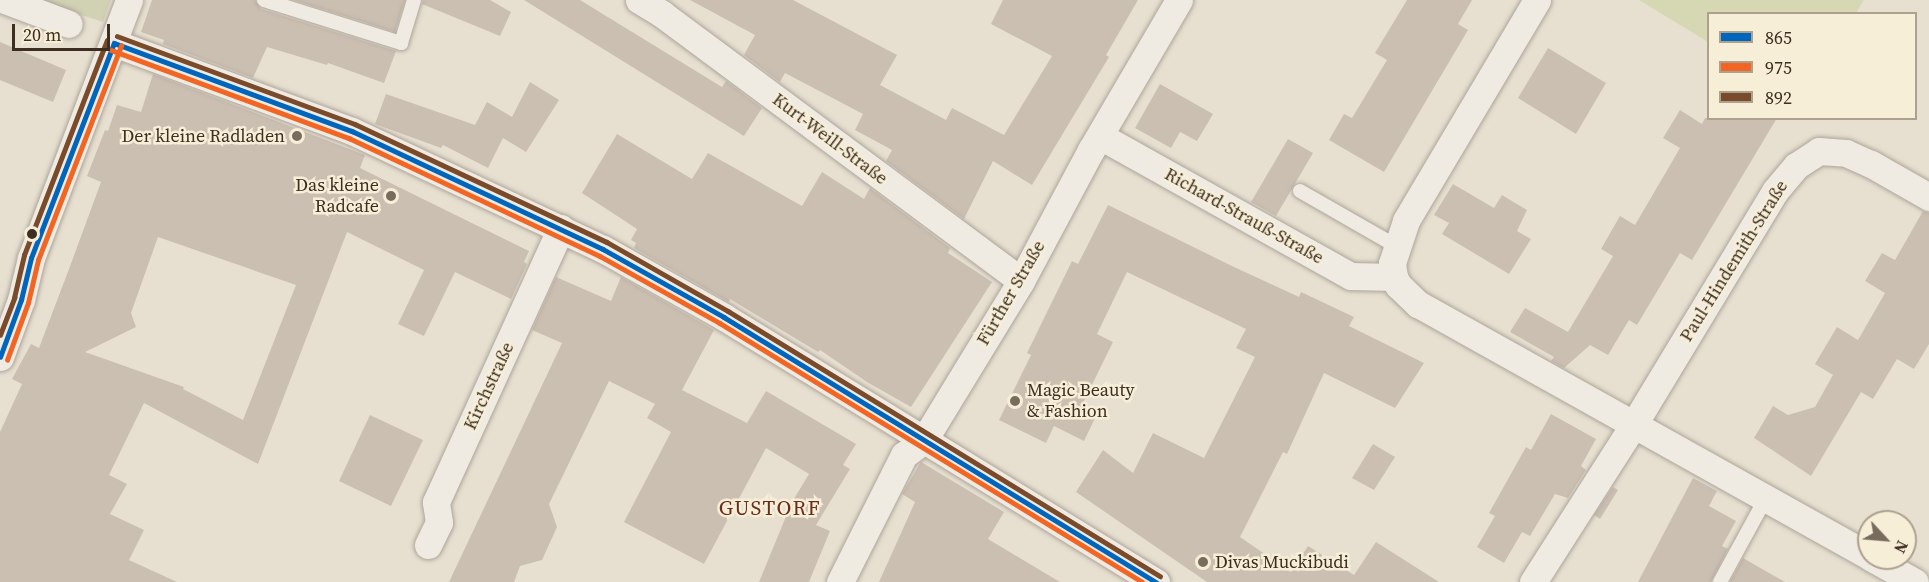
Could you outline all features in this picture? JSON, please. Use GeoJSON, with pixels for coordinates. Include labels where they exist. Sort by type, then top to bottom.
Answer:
{"type":"FeatureCollection","features":[{"type":"Feature","properties":{"kind":"street"},"geometry":{"type":"LineString","coordinates":[[5,0],[69,24]]}},
{"type":"Feature","properties":{"kind":"street"},"geometry":{"type":"LineString","coordinates":[[1,354],[21,300],[32,258],[129,0]]}},
{"type":"Feature","properties":{"kind":"street","name":"Kurt-Weill-Straße"},"geometry":{"type":"LineString","coordinates":[[639,0],[666,7],[1020,281]]}},
{"type":"Feature","properties":{"kind":"street","name":"Fürther Straße"},"geometry":{"type":"LineString","coordinates":[[840,582],[904,456],[924,440],[1020,281],[1179,0]]}},
{"type":"Feature","properties":{"kind":"street"},"geometry":{"type":"LineString","coordinates":[[1537,0],[1406,221],[1392,263],[1398,285],[1418,304],[1857,549]]}},
{"type":"Feature","properties":{"kind":"street"},"geometry":{"type":"LineString","coordinates":[[114,43],[352,131],[561,228],[683,292],[1156,582]]}},
{"type":"Feature","properties":{"kind":"street","name":"Richard-Strauß-Straße"},"geometry":{"type":"LineString","coordinates":[[1100,136],[1352,276],[1394,277]]}},
{"type":"Feature","properties":{"kind":"street","name":"Paul-Hindemith-Straße"},"geometry":{"type":"LineString","coordinates":[[1634,424],[1775,190],[1807,158],[1819,151],[1846,153],[1871,164],[1929,197]]}},
{"type":"Feature","properties":{"kind":"street","name":"Kirchstraße"},"geometry":{"type":"LineString","coordinates":[[428,545],[439,522],[436,502],[561,228]]}},
{"type":"Feature","properties":{"kind":"street"},"geometry":{"type":"LineString","coordinates":[[1533,582],[1634,424]]}},
{"type":"Feature","properties":{"kind":"street"},"geometry":{"type":"LineString","coordinates":[[1894,570],[1915,582]]}},
{"type":"Feature","properties":{"kind":"lane"},"geometry":{"type":"LineString","coordinates":[[264,0],[401,43],[414,0]]}},
{"type":"Feature","properties":{"kind":"lane"},"geometry":{"type":"LineString","coordinates":[[1300,191],[1396,246]]}},
{"type":"Feature","properties":{"kind":"lane"},"geometry":{"type":"LineString","coordinates":[[1720,582],[1766,498]]}},
{"type":"Feature","properties":{"kind":"green space"},"geometry":{"type":"Polygon","coordinates":[[[36,0],[111,0],[103,22],[36,0]]]}},
{"type":"Feature","properties":{"kind":"green space"},"geometry":{"type":"Polygon","coordinates":[[[1639,0],[1864,0],[1857,12],[1707,12],[1707,41],[1639,0]]]}},
{"type":"Feature","properties":{"kind":"building"},"geometry":{"type":"Polygon","coordinates":[[[152,0],[255,0],[261,9],[396,51],[384,83],[328,63],[327,65],[267,47],[253,78],[163,44],[164,40],[141,32],[152,0]]]}},
{"type":"Feature","properties":{"kind":"building"},"geometry":{"type":"Polygon","coordinates":[[[294,0],[405,0],[395,32],[294,0]]]}},
{"type":"Feature","properties":{"kind":"building"},"geometry":{"type":"Polygon","coordinates":[[[423,0],[490,0],[511,12],[500,36],[422,4],[423,0]]]}},
{"type":"Feature","properties":{"kind":"building"},"geometry":{"type":"Polygon","coordinates":[[[524,0],[580,0],[722,87],[726,81],[762,108],[744,136],[524,0]]]}},
{"type":"Feature","properties":{"kind":"building"},"geometry":{"type":"Polygon","coordinates":[[[690,0],[793,0],[897,55],[880,85],[946,120],[952,108],[1004,135],[1052,56],[991,24],[1003,0],[1138,0],[1106,55],[1109,57],[1032,185],[993,161],[964,219],[886,161],[892,150],[855,130],[863,114],[785,73],[780,82],[744,55],[755,35],[690,0]]]}},
{"type":"Feature","properties":{"kind":"building"},"geometry":{"type":"Polygon","coordinates":[[[1407,0],[1472,0],[1458,24],[1468,30],[1384,172],[1329,140],[1344,114],[1352,118],[1387,60],[1375,53],[1407,0]]]}},
{"type":"Feature","properties":{"kind":"building"},"geometry":{"type":"Polygon","coordinates":[[[0,42],[66,70],[53,102],[0,80],[0,42]]]}},
{"type":"Feature","properties":{"kind":"building"},"geometry":{"type":"Polygon","coordinates":[[[1548,48],[1606,83],[1576,134],[1518,98],[1548,48]]]}},
{"type":"Feature","properties":{"kind":"building"},"geometry":{"type":"Polygon","coordinates":[[[153,74],[365,155],[360,168],[529,251],[524,262],[527,264],[511,299],[455,272],[424,336],[398,324],[424,270],[347,232],[258,464],[144,403],[109,475],[127,484],[110,514],[144,530],[129,560],[177,582],[0,582],[0,432],[22,384],[12,379],[31,344],[39,348],[101,182],[87,176],[105,130],[108,131],[117,105],[141,112],[153,74]],[[158,237],[131,313],[136,327],[85,352],[184,387],[183,389],[243,420],[296,285],[158,237]]]}},
{"type":"Feature","properties":{"kind":"building"},"geometry":{"type":"Polygon","coordinates":[[[530,82],[559,100],[526,152],[503,138],[488,168],[443,145],[441,148],[375,124],[386,94],[475,125],[487,102],[512,117],[530,82]]]}},
{"type":"Feature","properties":{"kind":"building"},"geometry":{"type":"Polygon","coordinates":[[[1160,84],[1213,114],[1197,141],[1180,132],[1171,148],[1135,128],[1160,84]]]}},
{"type":"Feature","properties":{"kind":"building"},"geometry":{"type":"Polygon","coordinates":[[[1680,110],[1702,124],[1705,118],[1707,120],[1776,120],[1692,260],[1680,253],[1637,325],[1629,320],[1608,355],[1590,345],[1564,368],[1551,361],[1554,357],[1510,332],[1525,308],[1568,332],[1613,256],[1601,249],[1620,216],[1635,225],[1680,148],[1663,138],[1680,110]]]}},
{"type":"Feature","properties":{"kind":"building"},"geometry":{"type":"Polygon","coordinates":[[[617,134],[692,179],[708,153],[802,206],[822,172],[864,199],[870,188],[950,248],[948,253],[992,282],[911,407],[867,382],[820,350],[818,352],[730,299],[729,302],[634,248],[636,243],[631,240],[637,229],[582,193],[617,134]]]}},
{"type":"Feature","properties":{"kind":"building"},"geometry":{"type":"Polygon","coordinates":[[[1288,139],[1313,153],[1276,216],[1251,202],[1288,139]]]}},
{"type":"Feature","properties":{"kind":"building"},"geometry":{"type":"Polygon","coordinates":[[[1453,184],[1494,208],[1502,195],[1527,210],[1517,231],[1531,239],[1509,274],[1442,234],[1449,223],[1434,215],[1453,184]]]}},
{"type":"Feature","properties":{"kind":"building"},"geometry":{"type":"Polygon","coordinates":[[[1108,205],[1299,297],[1301,292],[1354,317],[1349,326],[1424,363],[1395,408],[1324,373],[1287,454],[1283,452],[1240,537],[1291,572],[1308,546],[1354,575],[1376,542],[1439,582],[1207,582],[1076,492],[1103,450],[1133,473],[1153,433],[1204,458],[1255,357],[1236,348],[1246,329],[1127,272],[1097,334],[1113,342],[1080,409],[1096,416],[1084,441],[1054,426],[1046,443],[999,420],[1031,355],[1027,353],[1072,261],[1078,264],[1108,205]]]}},
{"type":"Feature","properties":{"kind":"building"},"geometry":{"type":"Polygon","coordinates":[[[1923,211],[1929,213],[1929,344],[1914,369],[1897,359],[1873,399],[1861,392],[1811,476],[1754,438],[1773,406],[1788,415],[1815,407],[1833,375],[1815,364],[1837,327],[1858,340],[1885,293],[1865,281],[1882,253],[1895,260],[1923,211]]]}},
{"type":"Feature","properties":{"kind":"building"},"geometry":{"type":"Polygon","coordinates":[[[556,277],[611,301],[621,277],[714,330],[682,390],[747,423],[766,391],[856,444],[843,465],[850,469],[816,525],[830,531],[809,582],[759,582],[792,502],[809,474],[766,448],[704,564],[624,522],[671,432],[647,418],[655,404],[609,381],[549,504],[557,527],[542,560],[520,566],[514,582],[449,582],[562,343],[532,330],[556,277]]]}},
{"type":"Feature","properties":{"kind":"building"},"geometry":{"type":"Polygon","coordinates":[[[1551,414],[1596,439],[1581,466],[1586,470],[1568,498],[1555,494],[1530,536],[1522,532],[1504,563],[1477,547],[1495,516],[1489,513],[1526,447],[1531,450],[1551,414]]]}},
{"type":"Feature","properties":{"kind":"building"},"geometry":{"type":"Polygon","coordinates":[[[370,415],[423,440],[391,506],[339,481],[370,415]]]}},
{"type":"Feature","properties":{"kind":"building"},"geometry":{"type":"Polygon","coordinates":[[[1373,444],[1395,457],[1374,490],[1352,478],[1373,444]]]}},
{"type":"Feature","properties":{"kind":"building"},"geometry":{"type":"Polygon","coordinates":[[[921,462],[1004,512],[988,539],[1060,582],[879,582],[915,502],[902,494],[921,462]]]}},
{"type":"Feature","properties":{"kind":"building"},"geometry":{"type":"Polygon","coordinates":[[[1693,478],[1717,491],[1709,506],[1736,521],[1722,546],[1728,549],[1711,582],[1638,582],[1693,478]]]}},
{"type":"Feature","properties":{"kind":"building"},"geometry":{"type":"Polygon","coordinates":[[[1613,487],[1618,490],[1600,519],[1594,515],[1613,487]]]}},
{"type":"Feature","properties":{"kind":"building"},"geometry":{"type":"Polygon","coordinates":[[[1743,558],[1785,582],[1730,582],[1743,558]]]}},
{"type":"Feature","properties":{"kind":"transit line","name":"892"},"geometry":{"type":"LineString","coordinates":[[117,36],[355,124],[607,242],[728,311],[1160,576]]}},
{"type":"Feature","properties":{"kind":"transit line","name":"892"},"geometry":{"type":"LineString","coordinates":[[0,335],[14,298],[24,255],[107,40]]}},
{"type":"Feature","properties":{"kind":"transit line","name":"865"},"geometry":{"type":"LineString","coordinates":[[114,43],[352,131],[603,249],[724,317],[1156,582]]}},
{"type":"Feature","properties":{"kind":"transit line","name":"865"},"geometry":{"type":"LineString","coordinates":[[0,357],[21,300],[31,258],[114,43]]}},
{"type":"Feature","properties":{"kind":"transit line","name":"975"},"geometry":{"type":"LineString","coordinates":[[7,360],[28,303],[38,260],[121,46]]}},
{"type":"Feature","properties":{"kind":"transit line","name":"975"},"geometry":{"type":"LineString","coordinates":[[111,50],[349,138],[600,256],[720,323],[1142,582]]}},
{"type":"Feature","properties":{"kind":"place","name":"Der kleine Radladen"},"geometry":{"type":"Point","coordinates":[297,136]}},
{"type":"Feature","properties":{"kind":"place","name":"Das kleine Radcafe"},"geometry":{"type":"Point","coordinates":[391,196]}},
{"type":"Feature","properties":{"kind":"place","name":"Magic Beauty & Fashion"},"geometry":{"type":"Point","coordinates":[1015,401]}},
{"type":"Feature","properties":{"kind":"place","name":"Divas Muckibudi"},"geometry":{"type":"Point","coordinates":[1203,562]}},
{"type":"Feature","properties":{"kind":"district","name":"GUSTORF"},"geometry":{"type":"Point","coordinates":[770,508]}}]}
